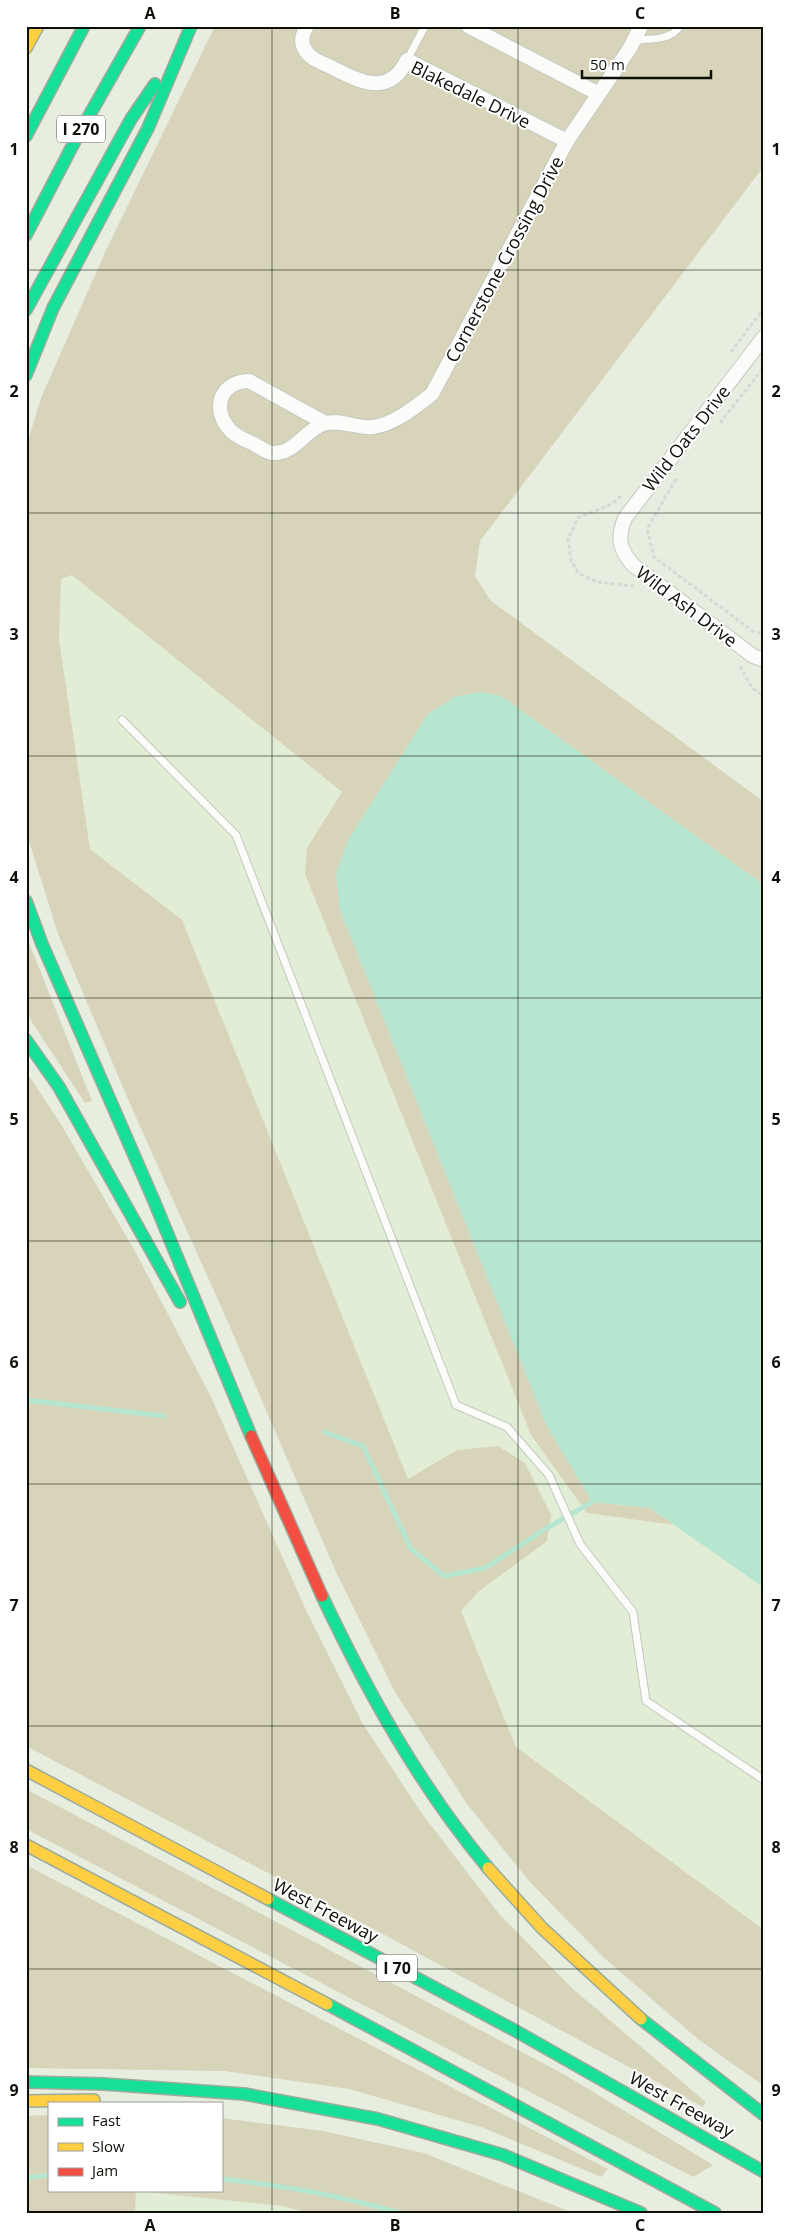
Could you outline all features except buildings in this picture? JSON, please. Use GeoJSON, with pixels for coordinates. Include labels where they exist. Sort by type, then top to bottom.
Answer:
{"type":"FeatureCollection","features":[{"type":"Feature","properties":{"kind":"highway"},"geometry":{"type":"LineString","coordinates":[[26,48],[38,26]]}},
{"type":"Feature","properties":{"kind":"highway","name":"I 270"},"geometry":{"type":"LineString","coordinates":[[26,136],[84,26]]}},
{"type":"Feature","properties":{"kind":"highway","name":"I 270"},"geometry":{"type":"LineString","coordinates":[[26,235],[77,136],[140,26]]}},
{"type":"Feature","properties":{"kind":"highway"},"geometry":{"type":"LineString","coordinates":[[26,374],[53,308],[148,128],[191,26]]}},
{"type":"Feature","properties":{"kind":"highway"},"geometry":{"type":"LineString","coordinates":[[26,310],[130,119],[181,47]]}},
{"type":"Feature","properties":{"kind":"highway"},"geometry":{"type":"LineString","coordinates":[[26,901],[42,944],[176,1255],[250,1438]]}},
{"type":"Feature","properties":{"kind":"highway"},"geometry":{"type":"LineString","coordinates":[[26,1040],[59,1087],[184,1310]]}},
{"type":"Feature","properties":{"kind":"highway"},"geometry":{"type":"LineString","coordinates":[[193,1327],[250,1438],[361,1677],[395,1739],[431,1794],[511,1896],[545,1934],[641,2022],[764,2115]]}},
{"type":"Feature","properties":{"kind":"highway","name":"West Freeway"},"geometry":{"type":"LineString","coordinates":[[26,1770],[514,2030],[764,2172]]}},
{"type":"Feature","properties":{"kind":"highway"},"geometry":{"type":"LineString","coordinates":[[26,1845],[509,2100],[716,2213]]}},
{"type":"Feature","properties":{"kind":"highway"},"geometry":{"type":"LineString","coordinates":[[26,2082],[104,2084],[226,2092],[327,2108],[388,2121],[503,2155],[641,2213]]}},
{"type":"Feature","properties":{"kind":"highway"},"geometry":{"type":"LineString","coordinates":[[135,2098],[241,2101],[327,2108]]}},
{"type":"Feature","properties":{"kind":"highway"},"geometry":{"type":"LineString","coordinates":[[26,2102],[105,2099]]}},
{"type":"Feature","properties":{"kind":"street","name":"Blakedale Drive"},"geometry":{"type":"LineString","coordinates":[[307,26],[303,34],[302,46],[309,57],[365,83],[377,84],[392,79],[407,60],[567,141]]}},
{"type":"Feature","properties":{"kind":"street"},"geometry":{"type":"LineString","coordinates":[[468,26],[598,94]]}},
{"type":"Feature","properties":{"kind":"street","name":"Cornerstone Crossing Drive"},"geometry":{"type":"LineString","coordinates":[[325,423],[306,434],[287,451],[270,453],[232,432],[222,419],[219,404],[227,388],[238,382],[249,381],[325,423],[373,427],[406,414],[432,394],[567,141],[641,26]]}},
{"type":"Feature","properties":{"kind":"street","name":"Wild Oats Drive"},"geometry":{"type":"LineString","coordinates":[[619,543],[620,529],[625,518],[764,337]]}},
{"type":"Feature","properties":{"kind":"street","name":"Wild Ash Drive"},"geometry":{"type":"LineString","coordinates":[[619,543],[623,554],[633,566],[753,656],[764,660]]}},
{"type":"Feature","properties":{"kind":"lane"},"geometry":{"type":"LineString","coordinates":[[407,60],[424,26]]}},
{"type":"Feature","properties":{"kind":"lane"},"geometry":{"type":"LineString","coordinates":[[633,40],[668,37],[677,32],[680,26]]}},
{"type":"Feature","properties":{"kind":"lane"},"geometry":{"type":"LineString","coordinates":[[122,720],[236,835],[456,1404],[507,1427],[549,1475],[580,1544],[633,1612],[646,1701],[764,1780]]}},
{"type":"Feature","properties":{"kind":"path"},"geometry":{"type":"LineString","coordinates":[[728,356],[764,308]]}},
{"type":"Feature","properties":{"kind":"path"},"geometry":{"type":"LineString","coordinates":[[714,430],[764,367]]}},
{"type":"Feature","properties":{"kind":"path"},"geometry":{"type":"LineString","coordinates":[[677,477],[647,528],[654,558],[754,632],[764,633]]}},
{"type":"Feature","properties":{"kind":"path"},"geometry":{"type":"LineString","coordinates":[[626,491],[612,504],[578,518],[568,539],[571,560],[578,573],[596,582],[632,584],[640,590]]}},
{"type":"Feature","properties":{"kind":"path"},"geometry":{"type":"LineString","coordinates":[[737,660],[752,688],[764,696]]}},
{"type":"Feature","properties":{"kind":"shaded area"},"geometry":{"type":"Polygon","coordinates":[[[215,26],[764,26],[764,166],[480,541],[475,576],[490,600],[764,802],[764,885],[501,696],[481,692],[592,1502],[650,1508],[674,1525],[587,1513],[531,1435],[305,874],[307,848],[342,792],[72,575],[61,579],[59,639],[90,849],[182,920],[408,1479],[457,1450],[498,1446],[525,1463],[551,1515],[547,1541],[479,1591],[461,1611],[516,1747],[764,1930],[764,2086],[699,2040],[603,1957],[529,1881],[467,1804],[395,1692],[336,1572],[227,1320],[130,1104],[58,934],[26,830],[26,447],[41,398],[107,248],[215,26]]]}},
{"type":"Feature","properties":{"kind":"shaded area"},"geometry":{"type":"Polygon","coordinates":[[[72,575],[342,793],[307,848],[587,1513],[674,1525],[764,1588],[764,1930],[516,1747],[461,1611],[479,1591],[457,1450],[408,1480],[182,920],[90,849],[59,639],[61,579],[72,575]]]}},
{"type":"Feature","properties":{"kind":"shaded area"},"geometry":{"type":"Polygon","coordinates":[[[481,692],[501,696],[764,885],[764,1588],[650,1508],[592,1502],[546,1425],[339,908],[336,874],[348,840],[427,715],[454,697],[481,692]]]}},
{"type":"Feature","properties":{"kind":"shaded area"},"geometry":{"type":"Polygon","coordinates":[[[26,935],[92,1101],[85,1103],[26,1013],[26,935]]]}},
{"type":"Feature","properties":{"kind":"shaded area"},"geometry":{"type":"Polygon","coordinates":[[[26,1071],[62,1126],[136,1253],[211,1397],[306,1610],[363,1724],[420,1811],[500,1915],[573,1989],[706,2102],[703,2107],[329,1905],[26,1746],[26,1071]]]}},
{"type":"Feature","properties":{"kind":"shaded area"},"geometry":{"type":"Polygon","coordinates":[[[26,1789],[567,2076],[713,2165],[693,2177],[26,1829],[26,1789]]]}},
{"type":"Feature","properties":{"kind":"shaded area"},"geometry":{"type":"Polygon","coordinates":[[[26,1865],[608,2169],[601,2177],[481,2127],[349,2089],[224,2071],[26,2068],[26,1865]]]}},
{"type":"Feature","properties":{"kind":"shaded area"},"geometry":{"type":"Polygon","coordinates":[[[48,2115],[48,2192],[136,2192],[135,2213],[26,2213],[26,2116],[48,2115]]]}},
{"type":"Feature","properties":{"kind":"shaded area"},"geometry":{"type":"Polygon","coordinates":[[[222,2118],[323,2131],[424,2153],[573,2213],[308,2213],[283,2206],[146,2192],[222,2192],[222,2118]]]}},
{"type":"Feature","properties":{"kind":"shaded area"},"geometry":{"type":"Polygon","coordinates":[[[136,2192],[146,2192],[283,2206],[308,2213],[135,2213],[136,2192]]]}},
{"type":"Feature","properties":{"kind":"waterway"},"geometry":{"type":"LineString","coordinates":[[26,1400],[164,1416]]}},
{"type":"Feature","properties":{"kind":"waterway"},"geometry":{"type":"LineString","coordinates":[[324,1432],[363,1446],[411,1549],[444,1576],[485,1568],[592,1502]]}},
{"type":"Feature","properties":{"kind":"waterway"},"geometry":{"type":"LineString","coordinates":[[26,2178],[48,2175]]}},
{"type":"Feature","properties":{"kind":"waterway"},"geometry":{"type":"LineString","coordinates":[[222,2179],[311,2192],[356,2201],[400,2213]]}},
{"type":"Feature","properties":{"kind":"traffic: fast"},"geometry":{"type":"LineString","coordinates":[[26,136],[84,26]]}},
{"type":"Feature","properties":{"kind":"traffic: fast"},"geometry":{"type":"LineString","coordinates":[[26,235],[77,137],[140,26]]}},
{"type":"Feature","properties":{"kind":"traffic: fast"},"geometry":{"type":"LineString","coordinates":[[26,375],[53,308],[148,128],[191,26]]}},
{"type":"Feature","properties":{"kind":"traffic: fast"},"geometry":{"type":"LineString","coordinates":[[26,310],[131,119],[155,84]]}},
{"type":"Feature","properties":{"kind":"traffic: fast"},"geometry":{"type":"LineString","coordinates":[[26,901],[42,944],[154,1201],[251,1436]]}},
{"type":"Feature","properties":{"kind":"traffic: fast"},"geometry":{"type":"LineString","coordinates":[[26,1040],[59,1087],[180,1302]]}},
{"type":"Feature","properties":{"kind":"traffic: fast"},"geometry":{"type":"LineString","coordinates":[[322,1596],[358,1668],[396,1737],[439,1804],[488,1868]]}},
{"type":"Feature","properties":{"kind":"traffic: fast"},"geometry":{"type":"LineString","coordinates":[[268,1899],[514,2030],[764,2172]]}},
{"type":"Feature","properties":{"kind":"traffic: fast"},"geometry":{"type":"LineString","coordinates":[[327,2004],[715,2213]]}},
{"type":"Feature","properties":{"kind":"traffic: fast"},"geometry":{"type":"LineString","coordinates":[[641,2019],[764,2115]]}},
{"type":"Feature","properties":{"kind":"traffic: fast"},"geometry":{"type":"LineString","coordinates":[[26,2082],[104,2084],[244,2094],[378,2119],[503,2155],[641,2213]]}},
{"type":"Feature","properties":{"kind":"traffic: slow"},"geometry":{"type":"LineString","coordinates":[[26,48],[38,26]]}},
{"type":"Feature","properties":{"kind":"traffic: slow"},"geometry":{"type":"LineString","coordinates":[[26,1770],[268,1899]]}},
{"type":"Feature","properties":{"kind":"traffic: slow"},"geometry":{"type":"LineString","coordinates":[[26,1845],[327,2004]]}},
{"type":"Feature","properties":{"kind":"traffic: slow"},"geometry":{"type":"LineString","coordinates":[[488,1868],[542,1928],[641,2019]]}},
{"type":"Feature","properties":{"kind":"traffic: slow"},"geometry":{"type":"LineString","coordinates":[[26,2101],[94,2100]]}},
{"type":"Feature","properties":{"kind":"traffic: jam"},"geometry":{"type":"LineString","coordinates":[[251,1436],[322,1596]]}}]}
